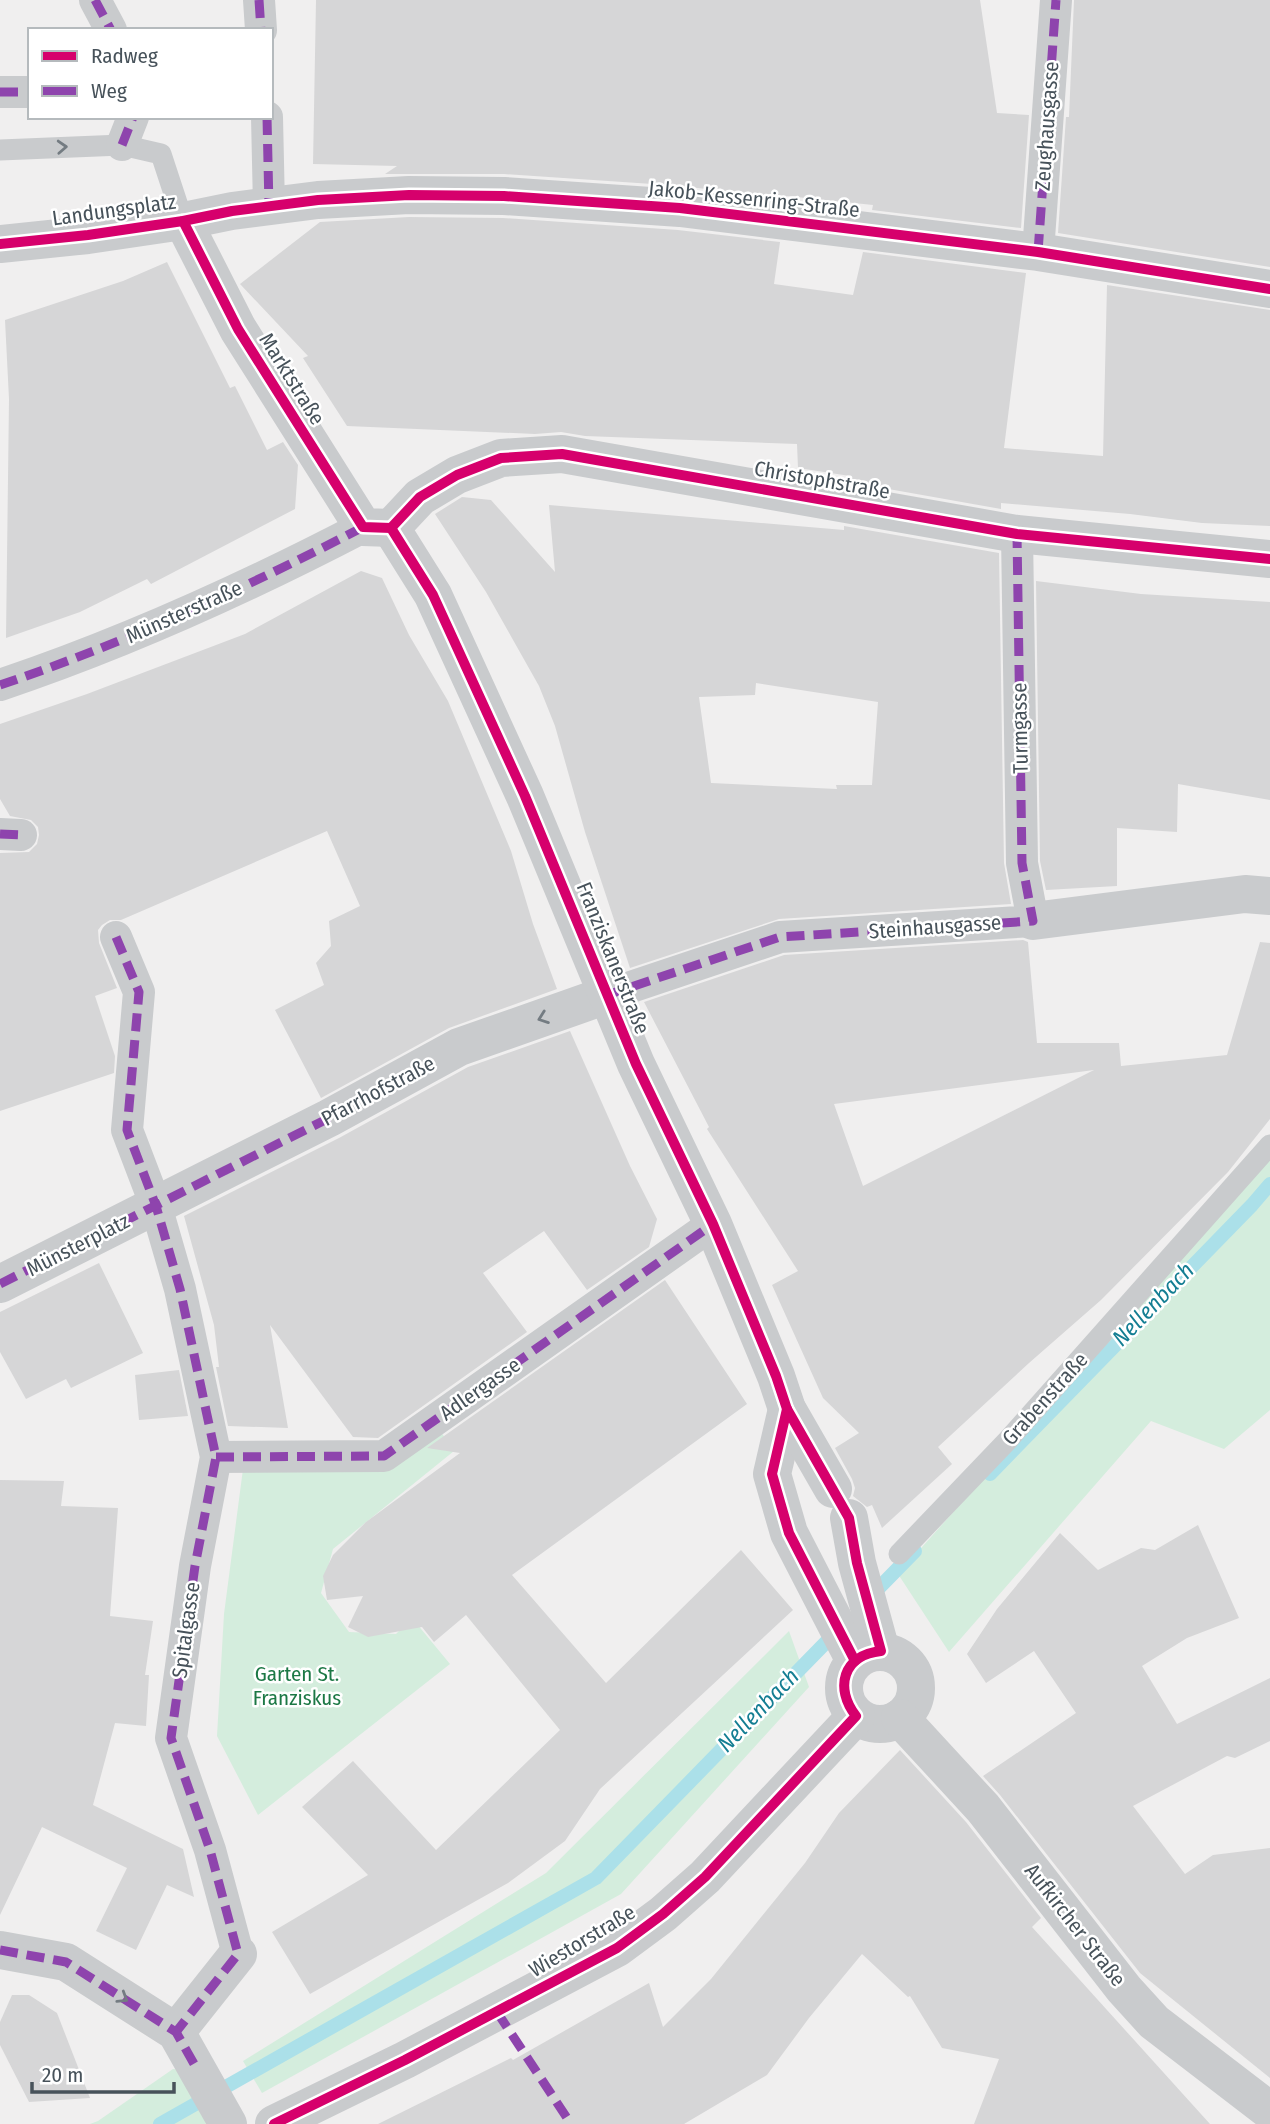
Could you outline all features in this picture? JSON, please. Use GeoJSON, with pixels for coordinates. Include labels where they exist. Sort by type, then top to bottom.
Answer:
{"type":"FeatureCollection","features":[{"type":"Feature","properties":{"kind":"street"},"geometry":{"type":"LineString","coordinates":[[95,0],[110,28]]}},
{"type":"Feature","properties":{"kind":"street"},"geometry":{"type":"LineString","coordinates":[[259,0],[261,28]]}},
{"type":"Feature","properties":{"kind":"street","name":"Zeughausgasse"},"geometry":{"type":"LineString","coordinates":[[1038,252],[1056,0]]}},
{"type":"Feature","properties":{"kind":"street"},"geometry":{"type":"LineString","coordinates":[[0,92],[28,92]]}},
{"type":"Feature","properties":{"kind":"street"},"geometry":{"type":"LineString","coordinates":[[267,119],[269,207]]}},
{"type":"Feature","properties":{"kind":"street","name":"Jakob-Kessenring-Straße"},"geometry":{"type":"LineString","coordinates":[[232,211],[318,200],[410,195],[504,196],[680,208],[1038,252],[1270,289]]}},
{"type":"Feature","properties":{"kind":"street","name":"Landungsplatz"},"geometry":{"type":"LineString","coordinates":[[0,244],[88,235],[232,211]]}},
{"type":"Feature","properties":{"kind":"street","name":"Marktstraße"},"geometry":{"type":"LineString","coordinates":[[183,221],[238,329],[377,528]]}},
{"type":"Feature","properties":{"kind":"street","name":"Christophstraße"},"geometry":{"type":"LineString","coordinates":[[377,528],[457,474],[501,458],[562,454],[1017,534],[1270,559]]}},
{"type":"Feature","properties":{"kind":"street","name":"Münsterstraße"},"geometry":{"type":"LineString","coordinates":[[0,685],[74,660],[178,617],[377,528]]}},
{"type":"Feature","properties":{"kind":"street","name":"Franziskanerstraße"},"geometry":{"type":"LineString","coordinates":[[377,528],[433,595],[526,796],[636,1064],[713,1224],[787,1409],[841,1504],[857,1563],[868,1656]]}},
{"type":"Feature","properties":{"kind":"street","name":"Turmgasse"},"geometry":{"type":"LineString","coordinates":[[1017,534],[1022,863],[1033,921]]}},
{"type":"Feature","properties":{"kind":"street","name":"Steinhausgasse"},"geometry":{"type":"LineString","coordinates":[[607,995],[780,937],[1033,921],[1245,894],[1270,896]]}},
{"type":"Feature","properties":{"kind":"street","name":"Spitalgasse"},"geometry":{"type":"LineString","coordinates":[[116,937],[139,992],[127,1130],[156,1206],[180,1289],[216,1457],[195,1566],[171,1738],[211,1850],[238,1954],[176,2032]]}},
{"type":"Feature","properties":{"kind":"street","name":"Pfarrhofstraße"},"geometry":{"type":"LineString","coordinates":[[156,1206],[329,1118],[459,1047],[607,995]]}},
{"type":"Feature","properties":{"kind":"street","name":"Münsterplatz"},"geometry":{"type":"LineString","coordinates":[[0,1284],[156,1206]]}},
{"type":"Feature","properties":{"kind":"street","name":"Adlergasse"},"geometry":{"type":"LineString","coordinates":[[216,1457],[384,1456],[713,1224]]}},
{"type":"Feature","properties":{"kind":"street"},"geometry":{"type":"LineString","coordinates":[[787,1409],[772,1474],[789,1533],[816,1589],[868,1656]]}},
{"type":"Feature","properties":{"kind":"street"},"geometry":{"type":"LineString","coordinates":[[892,1653],[910,1667],[915,1677],[915,1700],[901,1718],[890,1723],[878,1725],[856,1716],[844,1695],[847,1670],[868,1656],[892,1653]]}},
{"type":"Feature","properties":{"kind":"street","name":"Wiestorstraße"},"geometry":{"type":"LineString","coordinates":[[274,2124],[405,2060],[617,1948],[663,1914],[705,1877],[856,1716]]}},
{"type":"Feature","properties":{"kind":"street","name":"Aufkircher Straße"},"geometry":{"type":"LineString","coordinates":[[901,1718],[984,1808],[1124,1989],[1154,2022],[1270,2111]]}},
{"type":"Feature","properties":{"kind":"street"},"geometry":{"type":"LineString","coordinates":[[0,1950],[66,1962],[176,2032],[227,2122]]}},
{"type":"Feature","properties":{"kind":"lane","name":"Landungsplatz"},"geometry":{"type":"LineString","coordinates":[[0,150],[127,131],[161,154],[183,221]]}},
{"type":"Feature","properties":{"kind":"lane","name":"Grabenstraße"},"geometry":{"type":"LineString","coordinates":[[899,1554],[1008,1440],[1270,1145]]}},
{"type":"Feature","properties":{"kind":"green space"},"geometry":{"type":"Polygon","coordinates":[[[1270,1157],[1270,1410],[1224,1449],[1151,1421],[949,1652],[898,1574],[1270,1157]]]}},
{"type":"Feature","properties":{"kind":"green space","name":"Garten St. Franziskus"},"geometry":{"type":"Polygon","coordinates":[[[441,1432],[454,1451],[333,1549],[321,1593],[349,1632],[396,1634],[412,1618],[450,1664],[258,1815],[217,1736],[224,1614],[243,1469],[441,1432]]]}},
{"type":"Feature","properties":{"kind":"green space"},"geometry":{"type":"Polygon","coordinates":[[[789,1631],[809,1687],[621,1894],[262,2093],[243,2061],[546,1873],[789,1631]]]}},
{"type":"Feature","properties":{"kind":"green space"},"geometry":{"type":"Polygon","coordinates":[[[173,2069],[193,2071],[214,2124],[90,2124],[98,2121],[173,2069]]]}},
{"type":"Feature","properties":{"kind":"building"},"geometry":{"type":"Polygon","coordinates":[[[316,0],[980,0],[997,113],[1029,115],[1021,228],[872,210],[873,205],[787,196],[787,199],[682,186],[504,174],[385,174],[397,166],[313,164],[316,0]]]}},
{"type":"Feature","properties":{"kind":"building"},"geometry":{"type":"Polygon","coordinates":[[[1074,0],[1270,0],[1270,267],[1058,233],[1066,117],[1069,117],[1074,0]]]}},
{"type":"Feature","properties":{"kind":"building"},"geometry":{"type":"Polygon","coordinates":[[[409,217],[503,218],[678,230],[780,242],[774,284],[853,295],[863,252],[1026,273],[1004,448],[1103,456],[1107,285],[1270,310],[1270,526],[1202,523],[1001,503],[1001,509],[849,482],[850,476],[798,468],[797,444],[585,436],[561,432],[535,434],[347,426],[303,358],[308,356],[240,284],[320,222],[409,217]]]}},
{"type":"Feature","properties":{"kind":"building"},"geometry":{"type":"Polygon","coordinates":[[[167,262],[230,388],[235,386],[267,450],[283,442],[298,465],[295,509],[151,584],[147,579],[80,612],[6,638],[9,399],[5,320],[123,281],[167,262]]]}},
{"type":"Feature","properties":{"kind":"building"},"geometry":{"type":"Polygon","coordinates":[[[462,497],[491,500],[555,572],[549,505],[844,530],[844,526],[999,553],[1004,863],[1011,904],[779,919],[630,968],[585,832],[555,726],[539,686],[486,592],[435,514],[462,497]],[[756,683],[755,695],[699,697],[711,783],[837,789],[836,785],[872,785],[878,702],[756,683]]]}},
{"type":"Feature","properties":{"kind":"building"},"geometry":{"type":"Polygon","coordinates":[[[361,571],[382,578],[409,635],[448,701],[511,851],[533,924],[557,989],[449,1028],[321,1098],[275,1010],[324,985],[316,963],[331,946],[329,921],[360,906],[327,831],[121,920],[110,920],[102,925],[98,930],[99,943],[117,988],[95,996],[115,1056],[114,1073],[0,1111],[0,853],[29,852],[37,844],[39,835],[38,827],[31,820],[10,816],[0,799],[0,724],[245,634],[361,571]]]}},
{"type":"Feature","properties":{"kind":"building"},"geometry":{"type":"Polygon","coordinates":[[[1036,581],[1141,594],[1270,602],[1270,800],[1178,784],[1177,832],[1117,828],[1117,886],[1046,890],[1040,861],[1036,581]]]}},
{"type":"Feature","properties":{"kind":"building"},"geometry":{"type":"Polygon","coordinates":[[[1023,940],[1028,942],[1037,1043],[1119,1043],[1121,1066],[1227,1055],[1260,942],[1270,943],[1270,1119],[1228,1172],[1101,1300],[938,1447],[952,1464],[882,1528],[872,1505],[867,1507],[853,1496],[855,1488],[852,1479],[835,1448],[859,1433],[823,1398],[772,1285],[798,1271],[707,1129],[709,1127],[644,1002],[784,955],[1023,940]],[[1094,1070],[834,1104],[863,1186],[1094,1070]]]}},
{"type":"Feature","properties":{"kind":"building"},"geometry":{"type":"Polygon","coordinates":[[[570,1031],[630,1166],[657,1219],[649,1247],[587,1290],[544,1231],[483,1273],[527,1332],[378,1438],[353,1437],[270,1325],[288,1428],[228,1426],[216,1367],[219,1367],[214,1325],[184,1216],[339,1138],[468,1067],[570,1031]]]}},
{"type":"Feature","properties":{"kind":"building"},"geometry":{"type":"Polygon","coordinates":[[[99,1263],[143,1353],[71,1388],[66,1379],[26,1399],[0,1352],[0,1312],[99,1263]]]}},
{"type":"Feature","properties":{"kind":"building"},"geometry":{"type":"Polygon","coordinates":[[[665,1280],[747,1404],[512,1575],[606,1683],[741,1550],[793,1610],[600,1789],[565,1841],[508,1883],[310,1994],[272,1932],[368,1875],[302,1807],[353,1761],[436,1850],[560,1730],[466,1615],[434,1642],[422,1627],[368,1637],[348,1627],[363,1596],[327,1600],[323,1576],[333,1555],[366,1522],[460,1453],[427,1448],[665,1280]]]}},
{"type":"Feature","properties":{"kind":"building"},"geometry":{"type":"Polygon","coordinates":[[[179,1370],[188,1416],[139,1420],[135,1375],[179,1370]]]}},
{"type":"Feature","properties":{"kind":"building"},"geometry":{"type":"Polygon","coordinates":[[[0,1480],[64,1481],[61,1506],[118,1508],[110,1616],[153,1621],[145,1675],[149,1675],[146,1726],[115,1723],[93,1805],[183,1849],[194,1897],[167,1885],[136,1950],[96,1931],[127,1868],[42,1827],[0,1915],[0,1480]]]}},
{"type":"Feature","properties":{"kind":"building"},"geometry":{"type":"Polygon","coordinates":[[[1198,1525],[1239,1618],[1187,1638],[1142,1666],[1177,1724],[1270,1678],[1270,1741],[1235,1758],[1227,1756],[1133,1806],[1185,1874],[1213,1855],[1270,1848],[1270,2078],[1140,1973],[983,1776],[1076,1713],[1034,1651],[986,1683],[967,1654],[997,1609],[1060,1533],[1098,1570],[1141,1548],[1155,1550],[1198,1525]]]}},
{"type":"Feature","properties":{"kind":"building"},"geometry":{"type":"Polygon","coordinates":[[[900,1750],[966,1822],[1041,1918],[1032,1927],[1210,2124],[974,2124],[999,2059],[942,2048],[910,1996],[862,1954],[809,2018],[767,2075],[684,2124],[378,2124],[511,2058],[513,2060],[649,1983],[663,2027],[711,1979],[805,1863],[839,1813],[900,1750]]]}},
{"type":"Feature","properties":{"kind":"building"},"geometry":{"type":"Polygon","coordinates":[[[12,1995],[29,1995],[57,2013],[90,2098],[29,2102],[0,2045],[0,2022],[12,1995]]]}},
{"type":"Feature","properties":{"kind":"waterway","name":"Nellenbach"},"geometry":{"type":"LineString","coordinates":[[990,1474],[1270,1184]]}},
{"type":"Feature","properties":{"kind":"waterway","name":"Nellenbach"},"geometry":{"type":"LineString","coordinates":[[870,1597],[915,1551]]}},
{"type":"Feature","properties":{"kind":"waterway","name":"Nellenbach"},"geometry":{"type":"LineString","coordinates":[[160,2124],[596,1878],[837,1631]]}},
{"type":"Feature","properties":{"kind":"marked path"},"geometry":{"type":"LineString","coordinates":[[95,0],[110,28]]}},
{"type":"Feature","properties":{"kind":"marked path"},"geometry":{"type":"LineString","coordinates":[[259,0],[261,28]]}},
{"type":"Feature","properties":{"kind":"marked path"},"geometry":{"type":"LineString","coordinates":[[1038,252],[1056,0]]}},
{"type":"Feature","properties":{"kind":"marked path"},"geometry":{"type":"LineString","coordinates":[[0,92],[28,92]]}},
{"type":"Feature","properties":{"kind":"marked path"},"geometry":{"type":"LineString","coordinates":[[122,145],[132,119]]}},
{"type":"Feature","properties":{"kind":"marked path"},"geometry":{"type":"LineString","coordinates":[[267,119],[269,207]]}},
{"type":"Feature","properties":{"kind":"marked path"},"geometry":{"type":"LineString","coordinates":[[0,685],[47,669],[184,613],[363,527]]}},
{"type":"Feature","properties":{"kind":"marked path"},"geometry":{"type":"LineString","coordinates":[[607,995],[780,937],[1033,921],[1022,863],[1017,534]]}},
{"type":"Feature","properties":{"kind":"marked path"},"geometry":{"type":"LineString","coordinates":[[0,834],[21,835]]}},
{"type":"Feature","properties":{"kind":"marked path"},"geometry":{"type":"LineString","coordinates":[[116,937],[139,992],[127,1130],[156,1206],[180,1289],[216,1457],[195,1566],[171,1738],[210,1850],[238,1954],[176,2032]]}},
{"type":"Feature","properties":{"kind":"marked path"},"geometry":{"type":"LineString","coordinates":[[0,1284],[329,1118]]}},
{"type":"Feature","properties":{"kind":"marked path"},"geometry":{"type":"LineString","coordinates":[[216,1457],[384,1456],[713,1224]]}},
{"type":"Feature","properties":{"kind":"marked path"},"geometry":{"type":"LineString","coordinates":[[0,1950],[66,1962],[176,2032],[198,2071]]}},
{"type":"Feature","properties":{"kind":"marked path"},"geometry":{"type":"LineString","coordinates":[[497,2012],[571,2124]]}},
{"type":"Feature","properties":{"kind":"cycle path"},"geometry":{"type":"LineString","coordinates":[[0,244],[88,235],[318,200],[409,195],[504,196],[680,208],[1038,252],[1270,289]]}},
{"type":"Feature","properties":{"kind":"cycle path"},"geometry":{"type":"LineString","coordinates":[[183,221],[238,329],[363,527],[391,528]]}},
{"type":"Feature","properties":{"kind":"cycle path"},"geometry":{"type":"LineString","coordinates":[[391,528],[420,497],[457,475],[501,458],[562,454],[1017,534],[1270,559]]}},
{"type":"Feature","properties":{"kind":"cycle path"},"geometry":{"type":"LineString","coordinates":[[274,2124],[405,2060],[617,1948],[663,1914],[705,1877],[856,1716],[845,1695],[846,1674],[858,1659],[881,1651],[857,1563],[849,1518],[787,1409],[713,1224],[636,1064],[525,796],[433,595],[391,528]]}},
{"type":"Feature","properties":{"kind":"cycle path"},"geometry":{"type":"LineString","coordinates":[[787,1409],[772,1474],[789,1533],[855,1661]]}}]}
